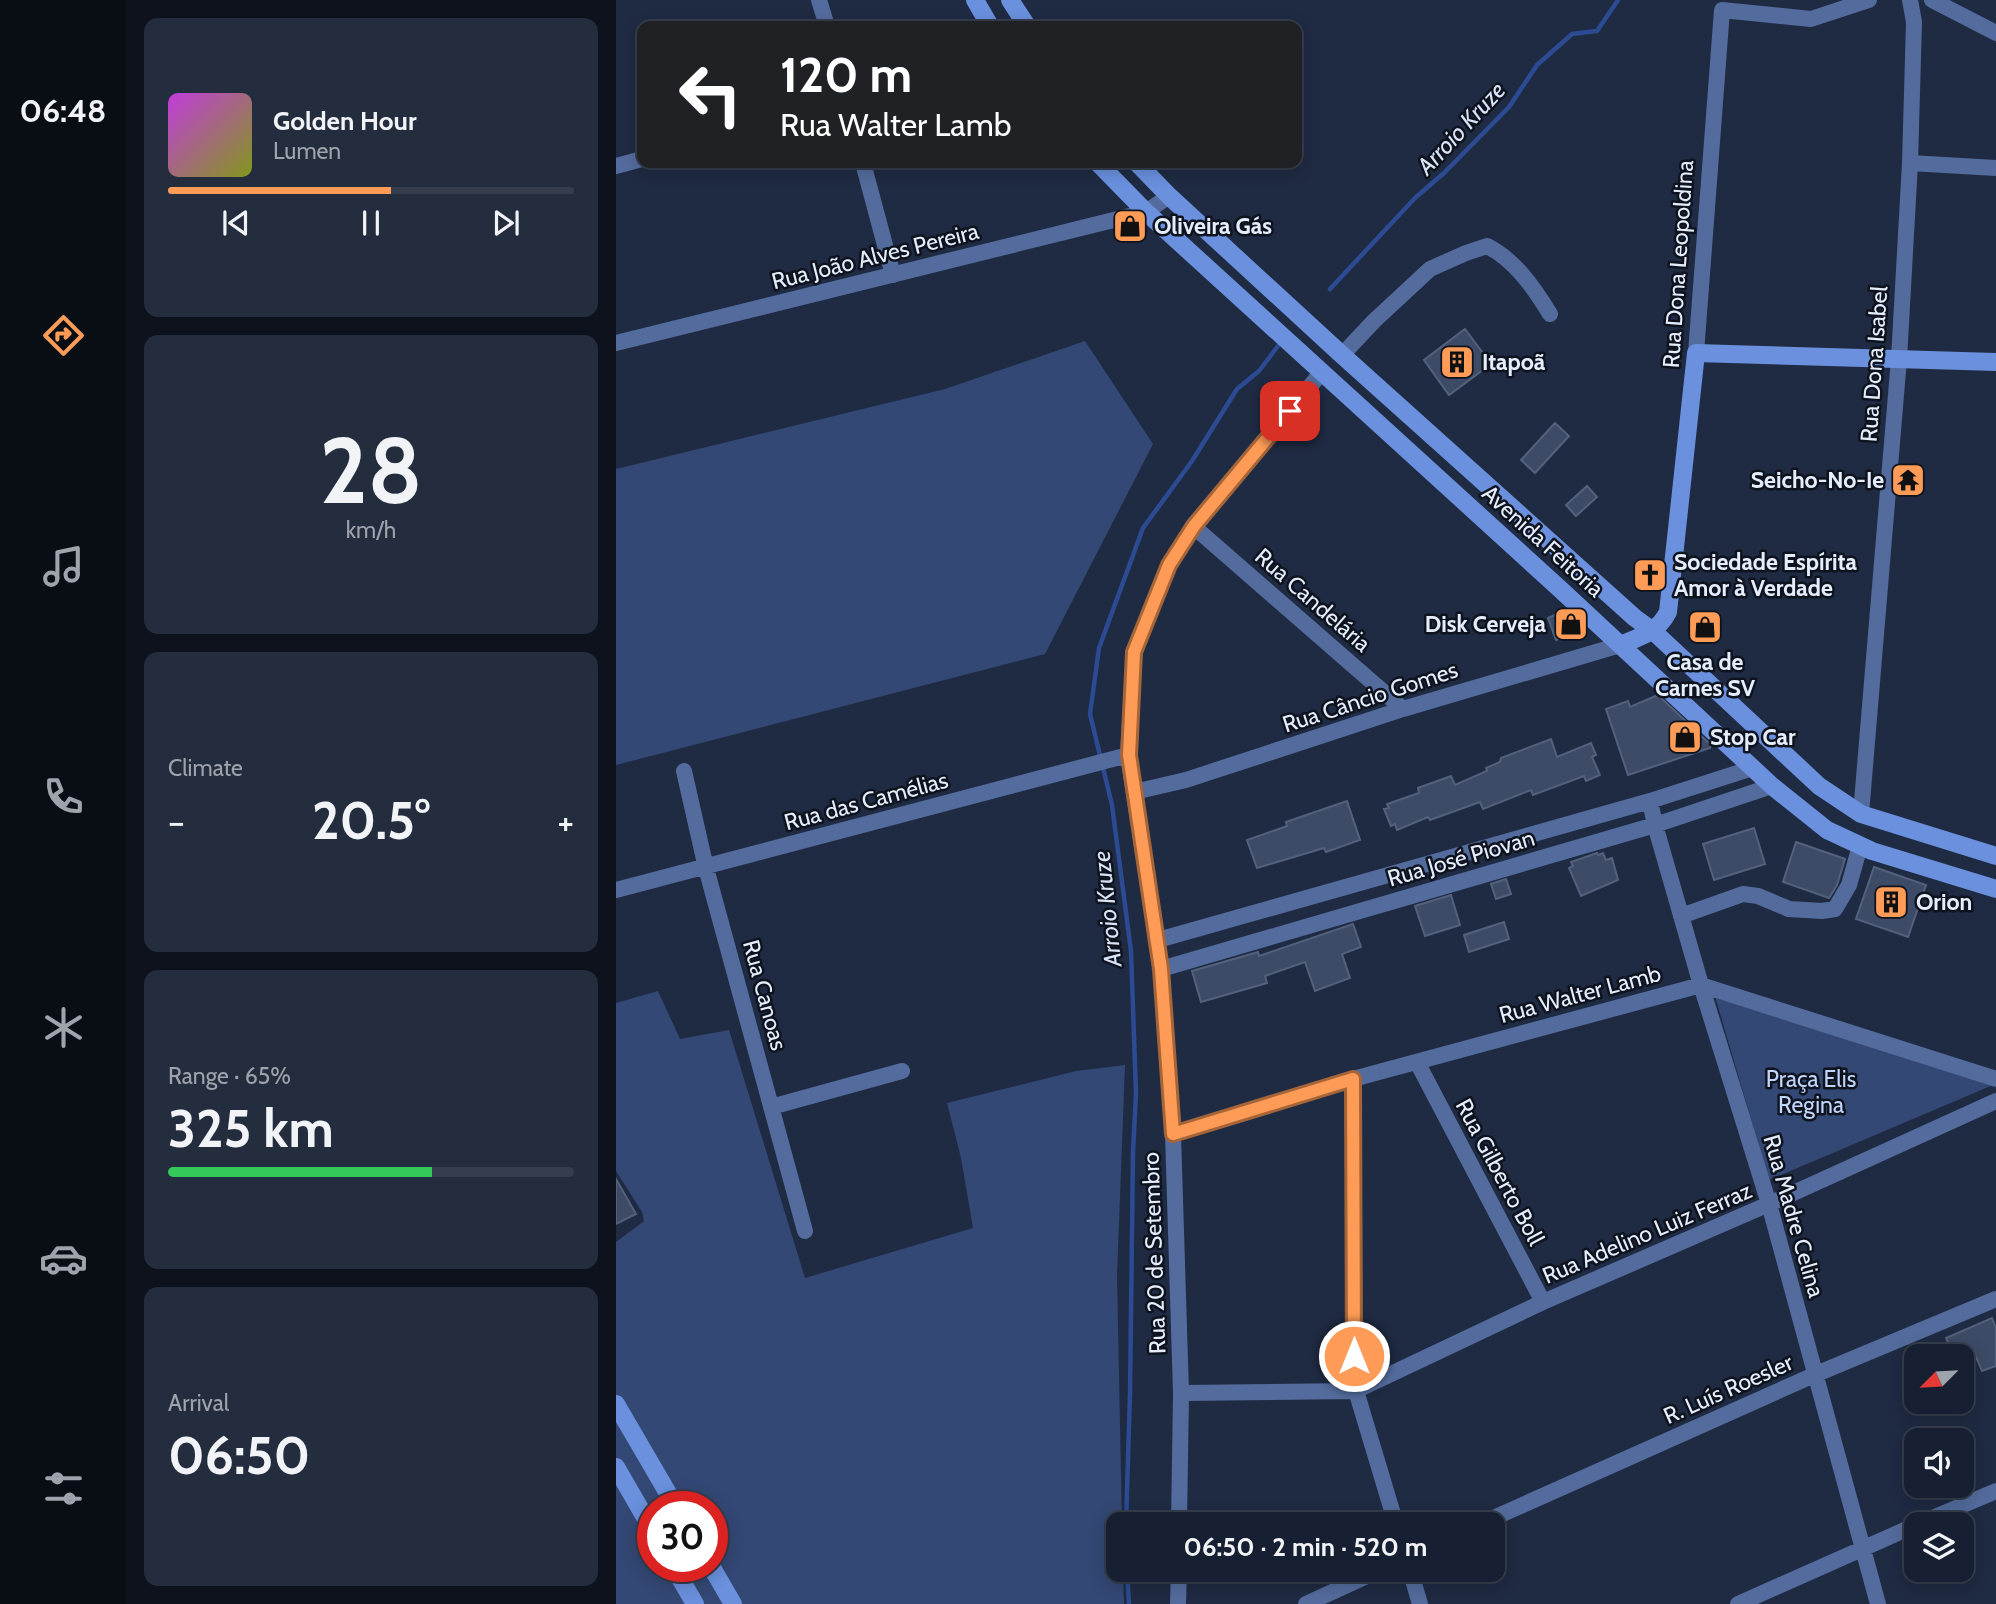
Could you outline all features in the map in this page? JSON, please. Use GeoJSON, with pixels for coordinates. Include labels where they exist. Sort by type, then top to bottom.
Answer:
{"type":"FeatureCollection","features":[{"type":"Feature","properties":{"kind":"main road"},"geometry":{"type":"LineString","coordinates":[[975,0],[987,21]]}},
{"type":"Feature","properties":{"kind":"main road"},"geometry":{"type":"LineString","coordinates":[[1010,0],[1024,21]]}},
{"type":"Feature","properties":{"kind":"main road","name":"Avenida Feitoria"},"geometry":{"type":"LineString","coordinates":[[1103,168],[1146,212],[1772,786],[1827,830],[1860,846],[1996,889]]}},
{"type":"Feature","properties":{"kind":"main road","name":"Avenida Feitoria"},"geometry":{"type":"LineString","coordinates":[[1143,168],[1169,196],[1342,355],[1635,618],[1653,631],[1819,786],[1861,814],[1996,856]]}},
{"type":"Feature","properties":{"kind":"main road"},"geometry":{"type":"LineString","coordinates":[[1316,366],[1329,341]]}},
{"type":"Feature","properties":{"kind":"main road"},"geometry":{"type":"LineString","coordinates":[[1696,354],[1996,362]]}},
{"type":"Feature","properties":{"kind":"main road","name":"Rua Dona Leopoldina"},"geometry":{"type":"LineString","coordinates":[[1653,631],[1663,622],[1668,612],[1696,354]]}},
{"type":"Feature","properties":{"kind":"main road"},"geometry":{"type":"LineString","coordinates":[[1620,645],[1653,631]]}},
{"type":"Feature","properties":{"kind":"main road"},"geometry":{"type":"LineString","coordinates":[[616,1404],[667,1491]]}},
{"type":"Feature","properties":{"kind":"main road"},"geometry":{"type":"LineString","coordinates":[[616,1467],[637,1503]]}},
{"type":"Feature","properties":{"kind":"main road"},"geometry":{"type":"LineString","coordinates":[[682,1582],[695,1604]]}},
{"type":"Feature","properties":{"kind":"main road"},"geometry":{"type":"LineString","coordinates":[[720,1582],[733,1604]]}},
{"type":"Feature","properties":{"kind":"street"},"geometry":{"type":"LineString","coordinates":[[819,0],[825,21]]}},
{"type":"Feature","properties":{"kind":"street","name":"Rua Dona Leopoldina"},"geometry":{"type":"LineString","coordinates":[[1696,354],[1722,10],[1811,19],[1869,0]]}},
{"type":"Feature","properties":{"kind":"street","name":"Rua Dona Isabel"},"geometry":{"type":"LineString","coordinates":[[1861,814],[1899,359],[1910,163],[1914,22],[1910,0]]}},
{"type":"Feature","properties":{"kind":"street"},"geometry":{"type":"LineString","coordinates":[[1932,0],[1996,33]]}},
{"type":"Feature","properties":{"kind":"street"},"geometry":{"type":"LineString","coordinates":[[616,166],[637,160]]}},
{"type":"Feature","properties":{"kind":"street"},"geometry":{"type":"LineString","coordinates":[[1910,163],[1996,168]]}},
{"type":"Feature","properties":{"kind":"street"},"geometry":{"type":"LineString","coordinates":[[864,168],[893,275]]}},
{"type":"Feature","properties":{"kind":"street"},"geometry":{"type":"LineString","coordinates":[[1146,212],[1169,196]]}},
{"type":"Feature","properties":{"kind":"street","name":"Rua João Alves Pereira"},"geometry":{"type":"LineString","coordinates":[[616,343],[1146,212]]}},
{"type":"Feature","properties":{"kind":"street"},"geometry":{"type":"LineString","coordinates":[[1342,355],[1430,269],[1488,246],[1504,255],[1538,295],[1550,314]]}},
{"type":"Feature","properties":{"kind":"street","name":"Rua 20 de Setembro"},"geometry":{"type":"LineString","coordinates":[[1179,1512],[1181,1393],[1173,1134],[1158,940],[1129,755],[1134,652],[1169,565],[1194,526],[1316,366]]}},
{"type":"Feature","properties":{"kind":"street","name":"Rua Candelária"},"geometry":{"type":"LineString","coordinates":[[1194,526],[1403,709]]}},
{"type":"Feature","properties":{"kind":"street","name":"Rua Câncio Gomes"},"geometry":{"type":"LineString","coordinates":[[1134,792],[1186,780],[1403,709],[1620,645]]}},
{"type":"Feature","properties":{"kind":"street","name":"Rua das Camélias"},"geometry":{"type":"LineString","coordinates":[[616,890],[1129,755]]}},
{"type":"Feature","properties":{"kind":"street","name":"Rua José Piovan"},"geometry":{"type":"LineString","coordinates":[[1158,940],[1650,801],[1753,768]]}},
{"type":"Feature","properties":{"kind":"street","name":"Rua Canoas"},"geometry":{"type":"LineString","coordinates":[[684,771],[706,868],[805,1231]]}},
{"type":"Feature","properties":{"kind":"street","name":"Rua José Piovan"},"geometry":{"type":"LineString","coordinates":[[1161,969],[1655,825],[1772,786]]}},
{"type":"Feature","properties":{"kind":"street","name":"Rua Madre Celina"},"geometry":{"type":"LineString","coordinates":[[1650,801],[1701,985],[1769,1204],[1878,1604]]}},
{"type":"Feature","properties":{"kind":"street"},"geometry":{"type":"LineString","coordinates":[[1681,916],[1743,894],[1758,896],[1789,909],[1835,909],[1849,885],[1860,846]]}},
{"type":"Feature","properties":{"kind":"street"},"geometry":{"type":"LineString","coordinates":[[1701,985],[1996,1079]]}},
{"type":"Feature","properties":{"kind":"street","name":"Rua Walter Lamb"},"geometry":{"type":"LineString","coordinates":[[1173,1134],[1353,1079],[1701,985]]}},
{"type":"Feature","properties":{"kind":"street","name":"Rua Gilberto Boll"},"geometry":{"type":"LineString","coordinates":[[1417,1062],[1543,1302]]}},
{"type":"Feature","properties":{"kind":"street"},"geometry":{"type":"LineString","coordinates":[[771,1107],[902,1071]]}},
{"type":"Feature","properties":{"kind":"street"},"geometry":{"type":"LineString","coordinates":[[1353,1079],[1355,1391],[1392,1512]]}},
{"type":"Feature","properties":{"kind":"street","name":"Rua Adelino Luiz Ferraz"},"geometry":{"type":"LineString","coordinates":[[1355,1391],[1543,1302],[1996,1101]]}},
{"type":"Feature","properties":{"kind":"street","name":"R. Luís Roesler"},"geometry":{"type":"LineString","coordinates":[[1505,1513],[1814,1375],[1996,1299]]}},
{"type":"Feature","properties":{"kind":"street"},"geometry":{"type":"LineString","coordinates":[[1181,1393],[1355,1391]]}},
{"type":"Feature","properties":{"kind":"street"},"geometry":{"type":"LineString","coordinates":[[1947,1512],[1996,1491]]}},
{"type":"Feature","properties":{"kind":"street"},"geometry":{"type":"LineString","coordinates":[[1738,1604],[1904,1531]]}},
{"type":"Feature","properties":{"kind":"street"},"geometry":{"type":"LineString","coordinates":[[1178,1604],[1179,1582]]}},
{"type":"Feature","properties":{"kind":"street"},"geometry":{"type":"LineString","coordinates":[[1306,1604],[1354,1582]]}},
{"type":"Feature","properties":{"kind":"street"},"geometry":{"type":"LineString","coordinates":[[1414,1582],[1420,1604]]}},
{"type":"Feature","properties":{"kind":"green space"},"geometry":{"type":"Polygon","coordinates":[[[1085,341],[1153,444],[1045,654],[616,765],[616,469],[945,389],[1085,341]]]}},
{"type":"Feature","properties":{"kind":"green space"},"geometry":{"type":"Polygon","coordinates":[[[658,991],[680,1039],[729,1030],[805,1278],[973,1228],[961,1158],[947,1103],[1076,1071],[1125,1065],[1117,1276],[1122,1512],[1106,1512],[1106,1582],[1123,1582],[1124,1604],[616,1604],[616,1242],[644,1221],[642,1212],[616,1171],[616,1003],[658,991]]]}},
{"type":"Feature","properties":{"kind":"green space","name":"Praça Elis Regina"},"geometry":{"type":"Polygon","coordinates":[[[1714,993],[1993,1085],[1769,1180],[1714,993]]]}},
{"type":"Feature","properties":{"kind":"building","name":"Itapoã"},"geometry":{"type":"Polygon","coordinates":[[[1465,329],[1491,364],[1449,395],[1424,360],[1465,329]]]}},
{"type":"Feature","properties":{"kind":"building"},"geometry":{"type":"Polygon","coordinates":[[[1555,423],[1569,436],[1535,473],[1521,460],[1555,423]]]}},
{"type":"Feature","properties":{"kind":"building"},"geometry":{"type":"Polygon","coordinates":[[[1587,486],[1597,497],[1576,516],[1566,505],[1587,486]]]}},
{"type":"Feature","properties":{"kind":"building"},"geometry":{"type":"Polygon","coordinates":[[[1566,610],[1586,629],[1556,640],[1548,618],[1566,610]]]}},
{"type":"Feature","properties":{"kind":"building"},"geometry":{"type":"Polygon","coordinates":[[[1658,695],[1711,745],[1710,748],[1628,775],[1606,709],[1628,701],[1630,707],[1658,695]]]}},
{"type":"Feature","properties":{"kind":"building"},"geometry":{"type":"Polygon","coordinates":[[[1551,739],[1557,757],[1591,743],[1596,755],[1592,757],[1600,775],[1586,781],[1584,776],[1533,795],[1531,790],[1483,809],[1480,802],[1430,820],[1428,817],[1397,830],[1395,824],[1391,826],[1384,809],[1389,808],[1387,804],[1419,793],[1418,788],[1451,776],[1455,785],[1487,771],[1486,768],[1500,762],[1501,758],[1551,739]]]}},
{"type":"Feature","properties":{"kind":"building"},"geometry":{"type":"Polygon","coordinates":[[[1347,801],[1360,840],[1326,852],[1324,848],[1257,868],[1247,840],[1287,826],[1286,822],[1347,801]]]}},
{"type":"Feature","properties":{"kind":"building"},"geometry":{"type":"Polygon","coordinates":[[[1754,828],[1765,864],[1714,880],[1703,844],[1754,828]]]}},
{"type":"Feature","properties":{"kind":"building"},"geometry":{"type":"Polygon","coordinates":[[[1796,842],[1845,859],[1837,885],[1829,898],[1783,882],[1796,842]]]}},
{"type":"Feature","properties":{"kind":"building"},"geometry":{"type":"Polygon","coordinates":[[[1603,853],[1606,860],[1612,858],[1618,880],[1581,896],[1569,868],[1573,866],[1571,862],[1603,853]]]}},
{"type":"Feature","properties":{"kind":"building","name":"Orion"},"geometry":{"type":"Polygon","coordinates":[[[1874,867],[1926,885],[1908,937],[1856,919],[1874,867]]]}},
{"type":"Feature","properties":{"kind":"building"},"geometry":{"type":"Polygon","coordinates":[[[1506,879],[1511,894],[1496,899],[1491,884],[1506,879]]]}},
{"type":"Feature","properties":{"kind":"building"},"geometry":{"type":"Polygon","coordinates":[[[1451,895],[1460,925],[1425,936],[1415,906],[1451,895]]]}},
{"type":"Feature","properties":{"kind":"building"},"geometry":{"type":"Polygon","coordinates":[[[1504,922],[1509,939],[1469,952],[1464,935],[1504,922]]]}},
{"type":"Feature","properties":{"kind":"building"},"geometry":{"type":"Polygon","coordinates":[[[1353,924],[1361,947],[1342,954],[1350,978],[1315,991],[1305,962],[1265,976],[1267,983],[1201,1002],[1192,971],[1258,952],[1259,956],[1353,924]]]}},
{"type":"Feature","properties":{"kind":"building"},"geometry":{"type":"Polygon","coordinates":[[[616,1179],[636,1214],[616,1224],[616,1179]]]}},
{"type":"Feature","properties":{"kind":"building"},"geometry":{"type":"Polygon","coordinates":[[[1992,1318],[1996,1328],[1996,1366],[1982,1371],[1974,1352],[1974,1344],[1949,1344],[1946,1338],[1992,1318]]]}},
{"type":"Feature","properties":{"kind":"waterway","name":"Arroio Kruze"},"geometry":{"type":"LineString","coordinates":[[1330,289],[1415,198],[1444,173],[1509,107],[1537,65],[1572,34],[1597,31],[1618,0]]}},
{"type":"Feature","properties":{"kind":"waterway","name":"Arroio Kruze"},"geometry":{"type":"LineString","coordinates":[[1126,1512],[1136,1093],[1131,951],[1112,805],[1090,714],[1099,648],[1143,528],[1192,461],[1237,389],[1259,371],[1278,346]]}},
{"type":"Feature","properties":{"kind":"waterway","name":"Arroio Kruze"},"geometry":{"type":"LineString","coordinates":[[1128,1582],[1129,1604]]}},
{"type":"Feature","properties":{"kind":"place","name":"Oliveira Gás"},"geometry":{"type":"Point","coordinates":[1130,226]}},
{"type":"Feature","properties":{"kind":"place","name":"Itapoã"},"geometry":{"type":"Point","coordinates":[1457,362]}},
{"type":"Feature","properties":{"kind":"place","name":"Seicho-No-Ie"},"geometry":{"type":"Point","coordinates":[1908,480]}},
{"type":"Feature","properties":{"kind":"place","name":"Sociedade Espírita Amor à Verdade"},"geometry":{"type":"Point","coordinates":[1650,575]}},
{"type":"Feature","properties":{"kind":"place","name":"Disk Cerveja"},"geometry":{"type":"Point","coordinates":[1571,624]}},
{"type":"Feature","properties":{"kind":"place","name":"Casa de Carnes SV"},"geometry":{"type":"Point","coordinates":[1705,627]}},
{"type":"Feature","properties":{"kind":"place","name":"Stop Car"},"geometry":{"type":"Point","coordinates":[1685,737]}},
{"type":"Feature","properties":{"kind":"place","name":"Orion"},"geometry":{"type":"Point","coordinates":[1891,902]}},
{"type":"Feature","properties":{"kind":"route"},"geometry":{"type":"LineString","coordinates":[[1290,411],[1194,526],[1169,565],[1134,652],[1129,755],[1158,940],[1173,1134],[1353,1079],[1354,1356]]}}]}
